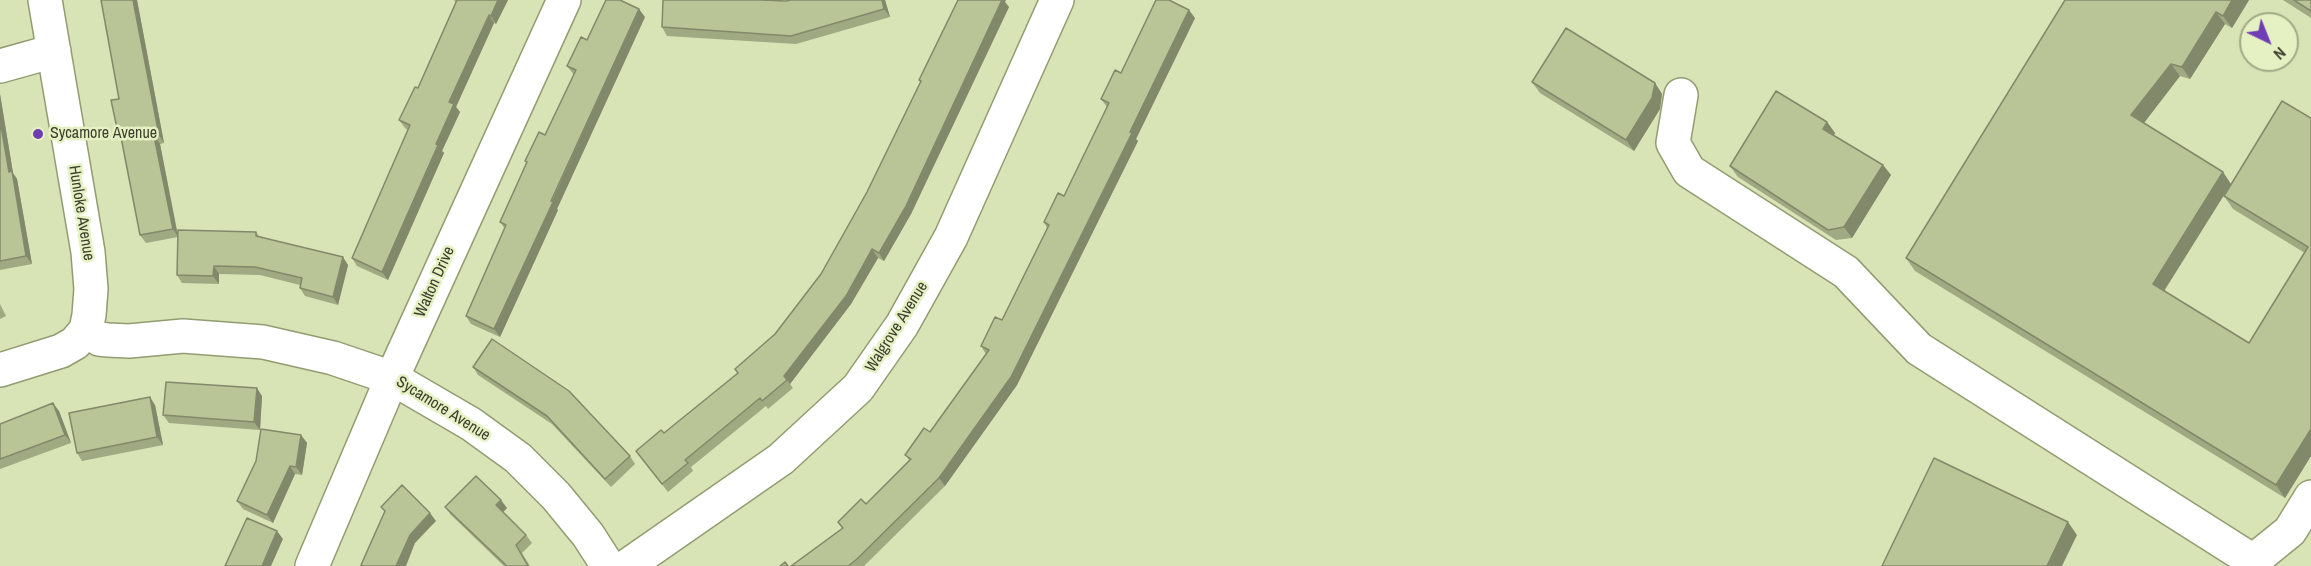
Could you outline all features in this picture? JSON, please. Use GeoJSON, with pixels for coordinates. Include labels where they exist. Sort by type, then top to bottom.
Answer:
{"type":"FeatureCollection","features":[{"type":"Feature","properties":{"kind":"street","name":"Hunloke Avenue"},"geometry":{"type":"LineString","coordinates":[[45,0],[88,252],[91,289],[86,330]]}},
{"type":"Feature","properties":{"kind":"street","name":"Walton Drive"},"geometry":{"type":"LineString","coordinates":[[312,566],[392,378],[564,0]]}},
{"type":"Feature","properties":{"kind":"street","name":"Walgrove Avenue"},"geometry":{"type":"LineString","coordinates":[[627,566],[781,459],[858,388],[902,325],[951,237],[1057,0]]}},
{"type":"Feature","properties":{"kind":"street"},"geometry":{"type":"LineString","coordinates":[[0,66],[54,51]]}},
{"type":"Feature","properties":{"kind":"street"},"geometry":{"type":"LineString","coordinates":[[1681,95],[1674,143],[1689,171],[1846,272],[1919,349],[2254,563],[2290,531],[2311,497]]}},
{"type":"Feature","properties":{"kind":"street"},"geometry":{"type":"LineString","coordinates":[[0,370],[61,351],[75,343],[86,330]]}},
{"type":"Feature","properties":{"kind":"street","name":"Sycamore Avenue"},"geometry":{"type":"LineString","coordinates":[[86,330],[99,339],[108,340],[129,341],[183,336],[263,342],[333,358],[392,378],[471,424],[518,458],[556,496],[588,535],[608,566]]}},
{"type":"Feature","properties":{"kind":"building"},"geometry":{"type":"Polygon","coordinates":[[[101,0],[133,0],[159,135],[154,136],[173,229],[140,235],[120,132],[118,133],[111,100],[119,99],[101,0]]]}},
{"type":"Feature","properties":{"kind":"building"},"geometry":{"type":"Polygon","coordinates":[[[457,0],[498,0],[449,102],[454,104],[436,144],[438,145],[382,272],[352,258],[410,125],[399,120],[415,87],[418,88],[457,0]]]}},
{"type":"Feature","properties":{"kind":"building"},"geometry":{"type":"Polygon","coordinates":[[[606,0],[620,0],[639,9],[494,329],[466,316],[506,225],[500,222],[527,162],[525,161],[539,132],[545,135],[576,70],[567,66],[581,37],[587,40],[606,0]]]}},
{"type":"Feature","properties":{"kind":"building"},"geometry":{"type":"Polygon","coordinates":[[[663,0],[882,0],[884,9],[791,36],[662,27],[663,0]]]}},
{"type":"Feature","properties":{"kind":"building"},"geometry":{"type":"Polygon","coordinates":[[[958,0],[1002,0],[906,206],[879,253],[872,249],[846,296],[784,376],[787,380],[762,401],[760,398],[685,460],[688,463],[662,484],[636,451],[661,430],[664,433],[738,373],[735,369],[775,334],[821,274],[867,192],[958,0]]]}},
{"type":"Feature","properties":{"kind":"building"},"geometry":{"type":"Polygon","coordinates":[[[1156,0],[1169,0],[1189,10],[1130,132],[1132,133],[1011,377],[939,478],[857,559],[848,566],[791,566],[843,528],[838,522],[861,499],[866,504],[911,459],[905,455],[924,428],[930,432],[989,350],[981,346],[995,317],[1002,320],[1049,225],[1044,222],[1058,193],[1064,196],[1109,103],[1101,99],[1115,70],[1121,73],[1156,0]]]}},
{"type":"Feature","properties":{"kind":"building"},"geometry":{"type":"Polygon","coordinates":[[[2065,0],[2232,0],[2223,16],[2216,12],[2182,67],[2171,64],[2131,115],[2223,172],[2153,284],[2249,343],[2308,247],[2224,196],[2282,101],[2311,118],[2311,429],[2276,485],[1906,258],[2065,0]]]}},
{"type":"Feature","properties":{"kind":"building"},"geometry":{"type":"Polygon","coordinates":[[[2294,0],[2311,0],[2311,11],[2294,0]]]}},
{"type":"Feature","properties":{"kind":"building"},"geometry":{"type":"Polygon","coordinates":[[[1566,28],[1655,83],[1652,98],[1626,140],[1532,82],[1566,28]]]}},
{"type":"Feature","properties":{"kind":"building"},"geometry":{"type":"Polygon","coordinates":[[[1776,91],[1827,122],[1823,129],[1883,165],[1844,227],[1828,230],[1730,166],[1776,91]]]}},
{"type":"Feature","properties":{"kind":"building"},"geometry":{"type":"Polygon","coordinates":[[[0,120],[9,172],[12,171],[26,256],[0,261],[0,120]]]}},
{"type":"Feature","properties":{"kind":"building"},"geometry":{"type":"Polygon","coordinates":[[[178,230],[256,232],[256,236],[343,257],[333,297],[300,288],[302,278],[255,267],[214,266],[213,276],[177,275],[178,230]]]}},
{"type":"Feature","properties":{"kind":"building"},"geometry":{"type":"Polygon","coordinates":[[[492,339],[569,391],[630,456],[605,479],[547,416],[473,367],[492,339]]]}},
{"type":"Feature","properties":{"kind":"building"},"geometry":{"type":"Polygon","coordinates":[[[166,382],[257,388],[254,422],[163,415],[166,382]]]}},
{"type":"Feature","properties":{"kind":"building"},"geometry":{"type":"Polygon","coordinates":[[[150,397],[157,437],[77,453],[69,413],[150,397]]]}},
{"type":"Feature","properties":{"kind":"building"},"geometry":{"type":"Polygon","coordinates":[[[53,403],[65,435],[0,459],[0,424],[53,403]]]}},
{"type":"Feature","properties":{"kind":"building"},"geometry":{"type":"Polygon","coordinates":[[[261,429],[301,435],[296,467],[290,466],[267,515],[237,501],[256,461],[261,429]]]}},
{"type":"Feature","properties":{"kind":"building"},"geometry":{"type":"Polygon","coordinates":[[[1934,458],[2068,522],[2047,566],[1882,566],[1934,458]]]}},
{"type":"Feature","properties":{"kind":"building"},"geometry":{"type":"Polygon","coordinates":[[[476,476],[501,500],[496,505],[526,535],[516,545],[528,566],[507,566],[445,507],[476,476]]]}},
{"type":"Feature","properties":{"kind":"building"},"geometry":{"type":"Polygon","coordinates":[[[402,485],[430,513],[410,535],[396,566],[361,565],[385,511],[381,507],[402,485]]]}},
{"type":"Feature","properties":{"kind":"building"},"geometry":{"type":"Polygon","coordinates":[[[247,518],[277,531],[262,566],[225,566],[247,518]]]}},
{"type":"Feature","properties":{"kind":"place","name":"Sycamore Avenue"},"geometry":{"type":"Point","coordinates":[38,134]}}]}
